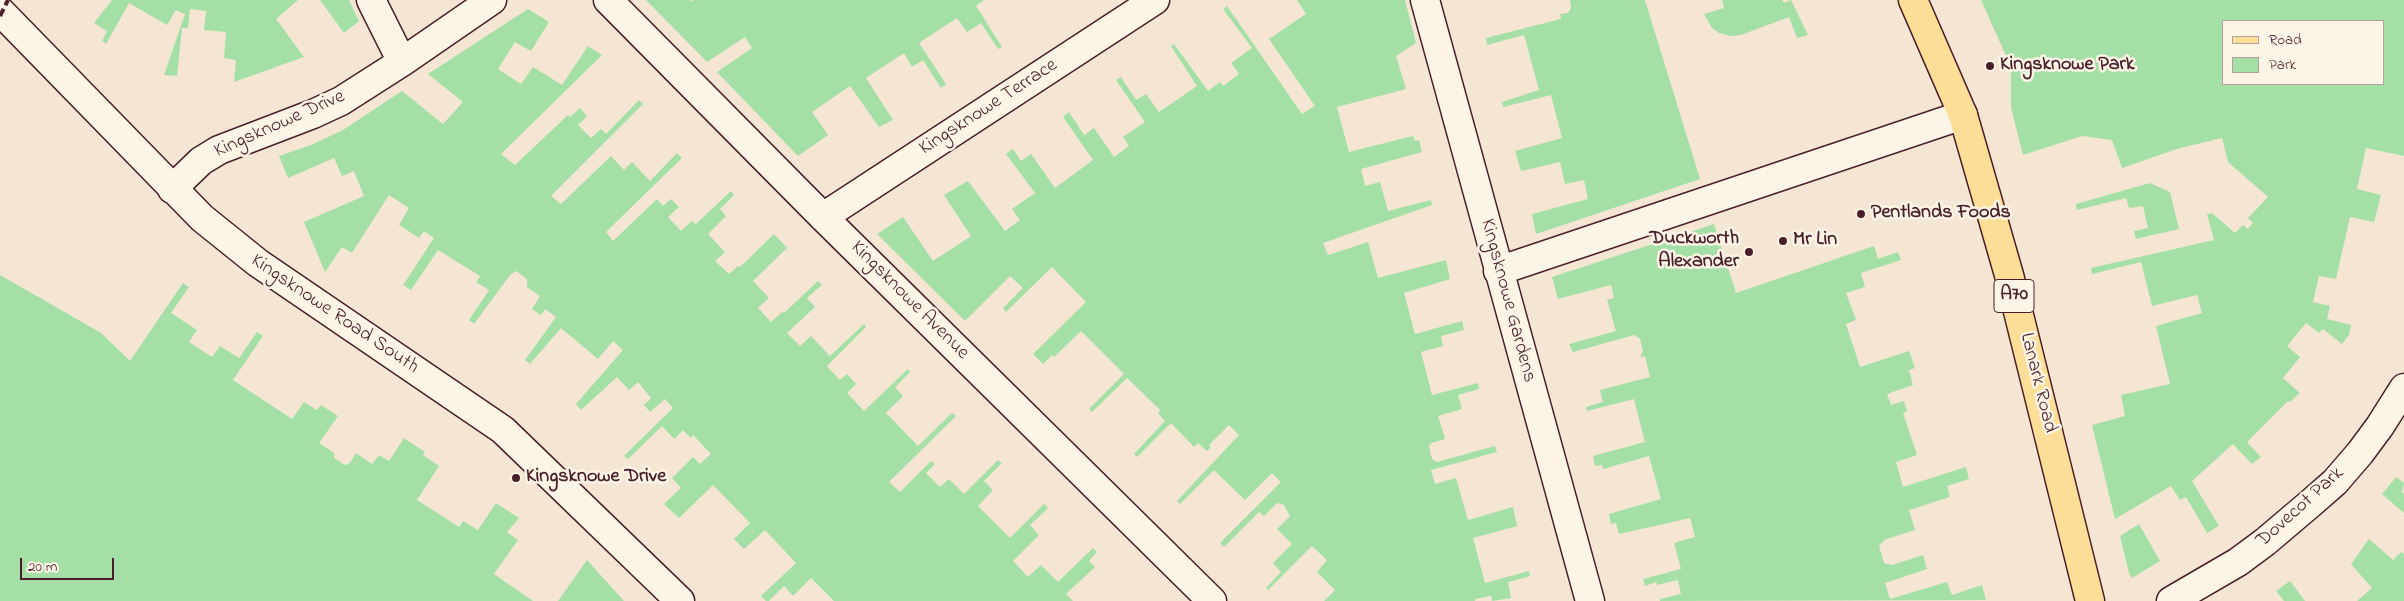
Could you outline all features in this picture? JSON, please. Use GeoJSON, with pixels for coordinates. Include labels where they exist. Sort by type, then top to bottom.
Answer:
{"type":"FeatureCollection","features":[{"type":"Feature","properties":{"kind":"main road","name":"Lanark Road"},"geometry":{"type":"LineString","coordinates":[[1912,0],[1963,115],[2014,294],[2090,601]]}},
{"type":"Feature","properties":{"kind":"street"},"geometry":{"type":"LineString","coordinates":[[371,0],[402,62]]}},
{"type":"Feature","properties":{"kind":"street","name":"Kingsknowe Drive"},"geometry":{"type":"LineString","coordinates":[[172,189],[201,161],[219,150],[313,114],[341,101],[492,0]]}},
{"type":"Feature","properties":{"kind":"street","name":"Kingsknowe Avenue"},"geometry":{"type":"LineString","coordinates":[[608,0],[823,217],[1212,601]]}},
{"type":"Feature","properties":{"kind":"street","name":"Kingsknowe Terrace"},"geometry":{"type":"LineString","coordinates":[[823,217],[1155,0]]}},
{"type":"Feature","properties":{"kind":"street","name":"Kingsknowe Gardens"},"geometry":{"type":"LineString","coordinates":[[1425,0],[1590,601]]}},
{"type":"Feature","properties":{"kind":"street","name":"Kingsknowe Road South"},"geometry":{"type":"LineString","coordinates":[[1,12],[202,218],[258,263],[503,430],[680,601]]}},
{"type":"Feature","properties":{"kind":"street"},"geometry":{"type":"LineString","coordinates":[[1498,271],[1963,115]]}},
{"type":"Feature","properties":{"kind":"street","name":"Dovecot Park"},"geometry":{"type":"LineString","coordinates":[[2171,601],[2238,562],[2312,504],[2335,482],[2360,453],[2404,388]]}},
{"type":"Feature","properties":{"kind":"green space"},"geometry":{"type":"Polygon","coordinates":[[[112,0],[298,0],[276,19],[304,57],[234,82],[236,60],[224,58],[226,32],[204,30],[206,11],[190,9],[188,28],[182,28],[177,76],[164,75],[185,14],[176,10],[167,25],[129,3],[106,44],[102,41],[107,31],[94,23],[112,0]]]}},
{"type":"Feature","properties":{"kind":"green space"},"geometry":{"type":"Polygon","coordinates":[[[320,0],[349,0],[359,21],[344,33],[320,0]]]}},
{"type":"Feature","properties":{"kind":"green space"},"geometry":{"type":"Polygon","coordinates":[[[646,0],[689,0],[692,2],[693,0],[984,0],[976,6],[1002,47],[998,49],[981,23],[967,32],[957,18],[919,43],[946,84],[941,88],[923,60],[912,67],[904,53],[866,78],[893,120],[879,127],[850,86],[812,112],[828,135],[798,156],[717,72],[752,48],[745,37],[707,62],[646,0]]]}},
{"type":"Feature","properties":{"kind":"green space"},"geometry":{"type":"Polygon","coordinates":[[[1297,0],[1405,0],[1416,43],[1396,56],[1406,89],[1337,107],[1349,152],[1413,136],[1415,141],[1419,140],[1422,152],[1361,169],[1365,186],[1380,182],[1388,211],[1431,200],[1432,205],[1323,243],[1328,255],[1368,242],[1378,278],[1446,260],[1450,279],[1404,293],[1415,334],[1462,321],[1464,330],[1441,336],[1443,346],[1421,352],[1432,395],[1478,383],[1479,389],[1458,395],[1462,409],[1438,416],[1445,439],[1431,443],[1429,446],[1432,459],[1437,462],[1495,446],[1497,452],[1431,470],[1435,484],[1456,478],[1468,520],[1513,507],[1517,526],[1473,538],[1485,583],[1529,571],[1530,576],[1508,582],[1511,598],[1492,601],[1491,596],[1475,599],[1475,601],[1324,601],[1335,590],[1317,572],[1327,560],[1312,546],[1268,590],[1266,588],[1281,572],[1273,563],[1292,544],[1277,529],[1290,516],[1284,505],[1277,503],[1264,516],[1259,512],[1224,547],[1220,543],[1281,482],[1272,473],[1245,500],[1214,470],[1180,504],[1177,501],[1239,435],[1229,425],[1209,445],[1211,447],[1207,451],[1198,443],[1194,447],[1171,423],[1137,457],[1134,454],[1165,421],[1158,413],[1160,410],[1127,378],[1092,412],[1089,409],[1124,374],[1081,331],[1054,357],[1052,355],[1043,364],[1033,354],[1086,302],[1052,267],[1006,312],[1003,308],[1023,288],[1010,276],[965,321],[877,234],[903,217],[933,261],[971,236],[944,195],[968,181],[1005,231],[1020,220],[1012,209],[1035,193],[1006,154],[1013,149],[1021,161],[1031,154],[1055,188],[1093,160],[1063,117],[1069,112],[1084,135],[1094,128],[1114,157],[1129,146],[1123,137],[1145,122],[1116,80],[1121,77],[1136,100],[1146,94],[1159,112],[1197,86],[1171,46],[1174,44],[1208,91],[1220,82],[1223,86],[1239,74],[1231,63],[1252,48],[1223,9],[1227,6],[1302,114],[1315,106],[1269,39],[1306,14],[1297,0]]]}},
{"type":"Feature","properties":{"kind":"green space"},"geometry":{"type":"Polygon","coordinates":[[[1570,0],[1645,0],[1700,179],[1536,234],[1532,214],[1588,199],[1584,180],[1565,184],[1560,162],[1521,171],[1515,151],[1562,138],[1551,95],[1503,107],[1502,102],[1539,90],[1524,35],[1487,45],[1486,38],[1561,19],[1560,14],[1568,13],[1571,8],[1570,0]]]}},
{"type":"Feature","properties":{"kind":"green space"},"geometry":{"type":"Polygon","coordinates":[[[1722,0],[1782,0],[1784,3],[1791,0],[1808,35],[1797,38],[1789,17],[1741,35],[1730,36],[1719,33],[1712,28],[1704,14],[1724,8],[1722,0]]]}},
{"type":"Feature","properties":{"kind":"green space"},"geometry":{"type":"Polygon","coordinates":[[[1981,0],[2404,0],[2404,156],[2366,148],[2357,189],[2381,195],[2374,222],[2350,217],[2336,279],[2319,276],[2313,302],[2330,306],[2327,319],[2351,325],[2349,335],[2342,344],[2323,329],[2319,333],[2306,323],[2287,346],[2300,357],[2283,378],[2300,393],[2290,402],[2288,401],[2247,442],[2261,457],[2252,464],[2233,444],[2192,481],[2219,526],[2207,533],[2186,497],[2180,500],[2171,486],[2115,519],[2092,425],[2125,416],[2121,395],[2170,384],[2156,326],[2202,313],[2197,295],[2152,306],[2141,262],[2092,274],[2091,268],[2214,240],[2207,214],[2212,213],[2235,233],[2243,225],[2248,229],[2253,223],[2248,218],[2268,197],[2228,162],[2222,138],[2177,149],[2122,168],[2112,140],[2082,136],[2023,155],[2011,108],[2011,67],[1981,0]]]}},
{"type":"Feature","properties":{"kind":"green space"},"geometry":{"type":"Polygon","coordinates":[[[528,9],[549,22],[531,51],[515,42],[498,69],[521,84],[533,67],[562,85],[588,46],[602,55],[501,154],[515,165],[568,115],[570,117],[580,108],[587,116],[578,125],[591,138],[601,129],[606,134],[639,100],[643,104],[551,196],[561,204],[611,156],[624,170],[632,162],[650,181],[677,153],[682,158],[606,232],[613,241],[657,199],[663,206],[671,199],[679,207],[668,217],[681,231],[692,221],[696,224],[731,191],[734,195],[720,209],[726,216],[708,234],[725,252],[715,261],[729,274],[738,266],[740,267],[774,234],[787,248],[753,281],[769,298],[758,308],[771,322],[782,312],[784,313],[818,281],[822,285],[807,298],[815,307],[787,333],[800,346],[811,336],[830,356],[864,324],[866,327],[827,366],[840,380],[847,374],[856,384],[847,393],[864,411],[908,369],[910,372],[895,387],[903,396],[886,413],[918,446],[952,413],[956,416],[889,482],[900,492],[931,461],[935,464],[926,473],[940,487],[949,479],[964,494],[998,460],[1002,463],[984,481],[993,490],[978,506],[1010,538],[1044,504],[1048,508],[1030,525],[1039,535],[1013,561],[1028,577],[1041,565],[1058,582],[1093,548],[1097,552],[1089,561],[1095,567],[1066,594],[1073,601],[834,601],[811,578],[793,596],[784,586],[769,601],[766,601],[761,596],[796,563],[765,530],[744,549],[734,539],[750,523],[713,485],[679,518],[664,504],[681,488],[672,478],[693,457],[700,464],[711,454],[693,435],[691,438],[683,430],[674,439],[662,426],[628,459],[624,456],[673,408],[665,399],[650,412],[644,405],[651,398],[638,382],[629,390],[617,377],[581,410],[576,404],[623,350],[613,341],[598,359],[561,328],[530,364],[525,360],[556,317],[545,309],[541,315],[532,309],[540,296],[527,287],[527,279],[516,271],[510,275],[474,324],[469,320],[489,290],[476,282],[480,276],[438,250],[411,290],[403,285],[434,238],[424,231],[419,238],[399,225],[409,208],[389,195],[352,253],[342,247],[325,272],[304,222],[364,196],[354,171],[342,176],[334,158],[288,178],[279,156],[311,145],[343,130],[402,91],[443,124],[463,102],[428,74],[528,9]]]}},
{"type":"Feature","properties":{"kind":"green space"},"geometry":{"type":"Polygon","coordinates":[[[2150,183],[2170,192],[2179,229],[2136,239],[2134,231],[2148,228],[2143,206],[2129,208],[2126,198],[2077,210],[2076,204],[2150,183]]]}},
{"type":"Feature","properties":{"kind":"green space"},"geometry":{"type":"Polygon","coordinates":[[[1714,224],[1736,293],[1874,246],[1878,259],[1898,252],[1901,260],[1861,273],[1865,287],[1846,293],[1856,320],[1846,324],[1860,367],[1909,351],[1915,368],[1909,370],[1913,385],[1887,394],[1891,405],[1904,401],[1907,411],[1903,413],[1917,455],[1896,462],[1903,487],[1966,467],[1969,479],[1947,486],[1950,497],[1909,510],[1915,530],[1884,540],[1879,546],[1884,563],[1892,565],[1923,555],[1927,569],[1885,583],[1890,599],[1947,582],[1952,595],[1982,585],[1986,600],[1660,601],[1660,599],[1681,594],[1678,580],[1657,585],[1656,582],[1645,586],[1643,579],[1681,569],[1674,543],[1695,537],[1690,518],[1619,534],[1616,523],[1611,524],[1609,514],[1661,499],[1649,456],[1603,469],[1602,465],[1595,466],[1593,456],[1645,442],[1634,399],[1587,411],[1586,407],[1603,402],[1600,390],[1650,377],[1645,356],[1640,357],[1643,351],[1640,339],[1634,335],[1573,352],[1569,344],[1616,331],[1607,300],[1614,298],[1611,285],[1558,299],[1552,277],[1714,224]]]}},
{"type":"Feature","properties":{"kind":"green space"},"geometry":{"type":"Polygon","coordinates":[[[0,275],[101,333],[130,361],[183,283],[189,287],[171,313],[197,330],[189,342],[212,357],[220,346],[239,358],[257,332],[263,336],[233,380],[292,419],[304,402],[317,410],[321,405],[338,416],[319,443],[334,453],[334,458],[345,465],[350,463],[356,453],[372,464],[379,455],[389,461],[404,438],[425,452],[423,455],[439,466],[417,500],[459,527],[463,521],[478,530],[496,503],[519,518],[507,532],[518,540],[494,574],[533,601],[0,601],[0,275]]]}},
{"type":"Feature","properties":{"kind":"green space"},"geometry":{"type":"Polygon","coordinates":[[[2396,477],[2404,483],[2402,492],[2404,494],[2404,513],[2382,494],[2396,477]]]}},
{"type":"Feature","properties":{"kind":"green space"},"geometry":{"type":"Polygon","coordinates":[[[2139,524],[2160,561],[2132,578],[2129,573],[2120,536],[2139,524]]]}},
{"type":"Feature","properties":{"kind":"green space"},"geometry":{"type":"Polygon","coordinates":[[[2369,539],[2393,560],[2401,552],[2404,554],[2404,601],[2357,601],[2372,588],[2351,564],[2369,539]]]}},
{"type":"Feature","properties":{"kind":"green space"},"geometry":{"type":"Polygon","coordinates":[[[587,560],[624,601],[558,601],[587,560]]]}},
{"type":"Feature","properties":{"kind":"green space"},"geometry":{"type":"Polygon","coordinates":[[[2290,581],[2305,601],[2284,601],[2276,591],[2290,581]]]}},
{"type":"Feature","properties":{"kind":"railway"},"geometry":{"type":"LineString","coordinates":[[0,16],[8,0]]}},
{"type":"Feature","properties":{"kind":"place","name":"Kingsknowe Park"},"geometry":{"type":"Point","coordinates":[1990,66]}},
{"type":"Feature","properties":{"kind":"place","name":"Pentlands Foods"},"geometry":{"type":"Point","coordinates":[1861,214]}},
{"type":"Feature","properties":{"kind":"place","name":"Mr Lin"},"geometry":{"type":"Point","coordinates":[1783,241]}},
{"type":"Feature","properties":{"kind":"place","name":"Duckworth Alexander"},"geometry":{"type":"Point","coordinates":[1749,252]}},
{"type":"Feature","properties":{"kind":"place","name":"Kingsknowe Drive"},"geometry":{"type":"Point","coordinates":[516,478]}}]}
